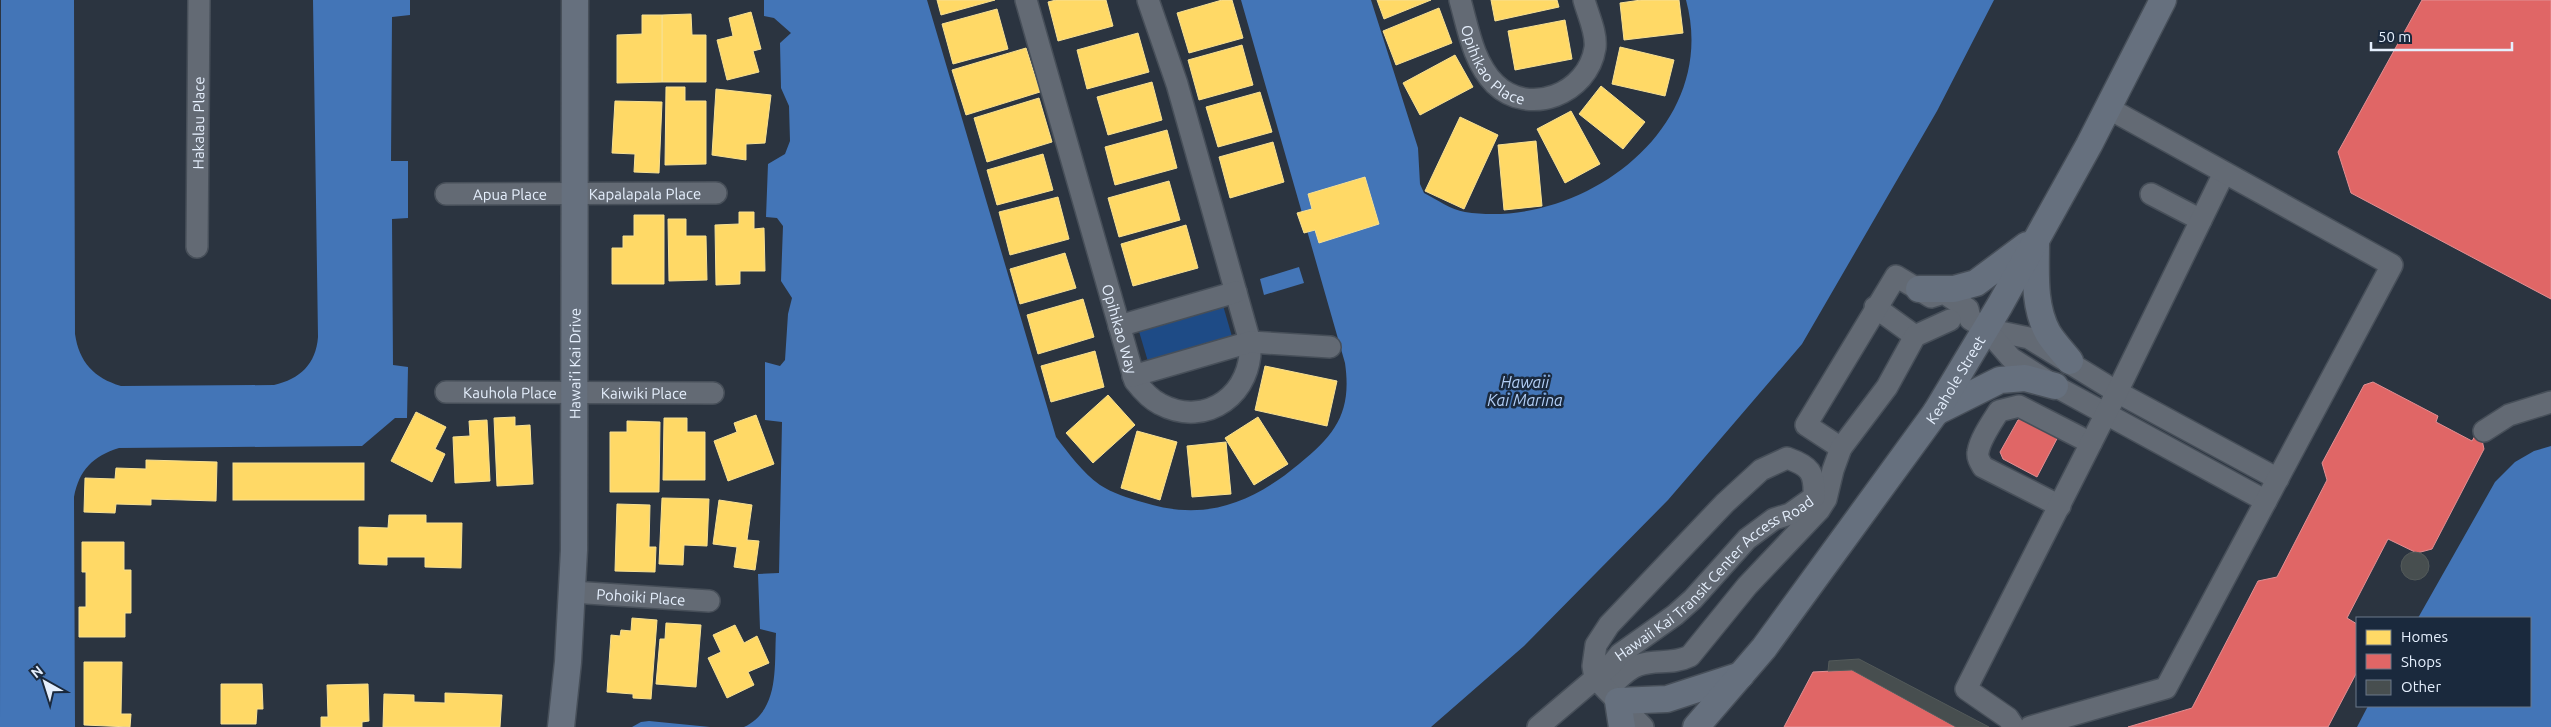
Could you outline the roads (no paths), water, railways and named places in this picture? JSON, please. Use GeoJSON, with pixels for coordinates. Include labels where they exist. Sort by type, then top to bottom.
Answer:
{"type":"FeatureCollection","features":[{"type":"Feature","properties":{"kind":"main road","name":"Hawai’i Kai Drive"},"geometry":{"type":"LineString","coordinates":[[561,727],[572,592],[575,0]]}},
{"type":"Feature","properties":{"kind":"main road","name":"Keahole Street"},"geometry":{"type":"LineString","coordinates":[[1696,727],[1764,648],[1936,412],[1969,323],[2036,239],[2108,108],[2163,0]]}},
{"type":"Feature","properties":{"kind":"main road"},"geometry":{"type":"LineString","coordinates":[[1925,293],[1954,289],[1976,283],[2036,239]]}},
{"type":"Feature","properties":{"kind":"main road"},"geometry":{"type":"LineString","coordinates":[[2036,239],[2037,300],[2043,323],[2049,335],[2070,361]]}},
{"type":"Feature","properties":{"kind":"main road"},"geometry":{"type":"LineString","coordinates":[[1936,412],[2000,380],[2025,378],[2055,386]]}},
{"type":"Feature","properties":{"kind":"main road"},"geometry":{"type":"LineString","coordinates":[[1607,690],[1667,699],[1742,674]]}},
{"type":"Feature","properties":{"kind":"main road"},"geometry":{"type":"LineString","coordinates":[[1723,727],[1742,674]]}},
{"type":"Feature","properties":{"kind":"main road"},"geometry":{"type":"LineString","coordinates":[[1607,690],[1622,727]]}},
{"type":"Feature","properties":{"kind":"street","name":"Hakalau Place"},"geometry":{"type":"LineString","coordinates":[[197,247],[200,0]]}},
{"type":"Feature","properties":{"kind":"street","name":"Opihikao Way"},"geometry":{"type":"LineString","coordinates":[[1026,0],[1133,376],[1146,394],[1159,404],[1172,410],[1186,412],[1213,408],[1237,391],[1244,380],[1251,357],[1250,342],[1177,84],[1148,0]]}},
{"type":"Feature","properties":{"kind":"street","name":"Opihikao Place"},"geometry":{"type":"LineString","coordinates":[[1460,0],[1474,48],[1487,75],[1502,90],[1532,100],[1557,97],[1578,82],[1586,71],[1595,47],[1584,0]]}},
{"type":"Feature","properties":{"kind":"street"},"geometry":{"type":"LineString","coordinates":[[2030,727],[2166,688],[2392,265],[2108,108]]}},
{"type":"Feature","properties":{"kind":"street"},"geometry":{"type":"LineString","coordinates":[[2014,727],[2008,718],[1966,689],[2092,443],[2224,173]]}},
{"type":"Feature","properties":{"kind":"street","name":"Kapalapala Place"},"geometry":{"type":"LineString","coordinates":[[574,192],[716,192]]}},
{"type":"Feature","properties":{"kind":"street","name":"Apua Place"},"geometry":{"type":"LineString","coordinates":[[446,194],[574,192]]}},
{"type":"Feature","properties":{"kind":"street"},"geometry":{"type":"LineString","coordinates":[[2151,194],[2200,220]]}},
{"type":"Feature","properties":{"kind":"street"},"geometry":{"type":"LineString","coordinates":[[1841,448],[1806,425],[1875,307],[1896,276],[1925,293],[1944,294],[1968,309],[1969,323],[2011,358],[2055,386],[2266,501]]}},
{"type":"Feature","properties":{"kind":"street"},"geometry":{"type":"LineString","coordinates":[[1118,326],[1236,292]]}},
{"type":"Feature","properties":{"kind":"street"},"geometry":{"type":"LineString","coordinates":[[1875,307],[1915,336]]}},
{"type":"Feature","properties":{"kind":"street"},"geometry":{"type":"LineString","coordinates":[[1538,727],[1607,690],[1628,670],[1640,664],[1679,661],[1690,656],[1747,586],[1819,510],[1826,499],[1841,448],[1886,387],[1915,336],[1969,323],[2029,338],[2070,361],[2117,392],[2278,478]]}},
{"type":"Feature","properties":{"kind":"street"},"geometry":{"type":"LineString","coordinates":[[1133,376],[1250,342],[1330,346]]}},
{"type":"Feature","properties":{"kind":"street","name":"Kauhola Place"},"geometry":{"type":"LineString","coordinates":[[446,392],[574,393]]}},
{"type":"Feature","properties":{"kind":"street","name":"Kaiwiki Place"},"geometry":{"type":"LineString","coordinates":[[574,393],[713,393]]}},
{"type":"Feature","properties":{"kind":"street"},"geometry":{"type":"LineString","coordinates":[[2484,431],[2509,415],[2551,402]]}},
{"type":"Feature","properties":{"kind":"street"},"geometry":{"type":"LineString","coordinates":[[2060,506],[1983,467],[1978,458],[1978,451],[1994,419],[1999,411],[2019,406],[2092,443]]}},
{"type":"Feature","properties":{"kind":"street","name":"Hawaii Kai Transit Center Access Road"},"geometry":{"type":"LineString","coordinates":[[1787,458],[1805,464],[1815,479],[1814,497],[1790,514],[1774,518],[1747,539],[1687,604],[1620,654],[1611,666],[1607,690],[1593,666],[1596,645],[1609,625],[1725,503],[1761,470],[1787,458]]}},
{"type":"Feature","properties":{"kind":"street","name":"Pohoiki Place"},"geometry":{"type":"LineString","coordinates":[[572,592],[709,601]]}},
{"type":"Feature","properties":{"kind":"street"},"geometry":{"type":"LineString","coordinates":[[1607,690],[1643,727]]}},
{"type":"Feature","properties":{"kind":"water"},"geometry":{"type":"Polygon","coordinates":[[[1,0],[74,0],[75,334],[80,353],[89,368],[111,383],[121,386],[274,385],[292,379],[305,369],[314,355],[318,337],[313,0],[410,0],[410,15],[392,17],[391,161],[408,161],[408,218],[392,219],[393,365],[408,367],[407,418],[395,418],[362,446],[119,448],[102,455],[89,465],[79,479],[74,497],[75,727],[0,727],[1,0]]]}},
{"type":"Feature","properties":{"kind":"water","name":"Hawaii Kai Marina"},"geometry":{"type":"Polygon","coordinates":[[[764,0],[927,0],[1056,437],[1082,469],[1105,488],[1142,502],[1165,508],[1186,510],[1226,506],[1263,490],[1281,478],[1312,453],[1332,432],[1343,409],[1346,395],[1345,363],[1241,0],[1371,0],[1418,148],[1420,184],[1424,193],[1460,211],[1510,213],[1554,204],[1596,187],[1632,161],[1662,128],[1683,90],[1691,47],[1686,0],[1994,0],[1937,111],[1802,344],[1668,500],[1524,646],[1431,727],[744,727],[756,719],[764,710],[773,686],[776,633],[760,629],[758,574],[779,573],[782,422],[765,420],[765,362],[780,366],[785,360],[788,314],[792,298],[781,281],[783,226],[777,218],[766,217],[768,164],[785,154],[790,141],[789,106],[781,88],[780,43],[791,33],[774,18],[764,16],[764,0]]]}},
{"type":"Feature","properties":{"kind":"water"},"geometry":{"type":"Polygon","coordinates":[[[1299,267],[1304,283],[1264,295],[1260,279],[1299,267]]]}},
{"type":"Feature","properties":{"kind":"water"},"geometry":{"type":"Polygon","coordinates":[[[2551,446],[2551,727],[2357,727],[2367,707],[2531,707],[2531,617],[2419,617],[2495,482],[2515,462],[2534,451],[2551,446]]]}},
{"type":"Feature","properties":{"kind":"water"},"geometry":{"type":"Polygon","coordinates":[[[649,721],[710,727],[632,727],[641,722],[649,721]]]}}]}
